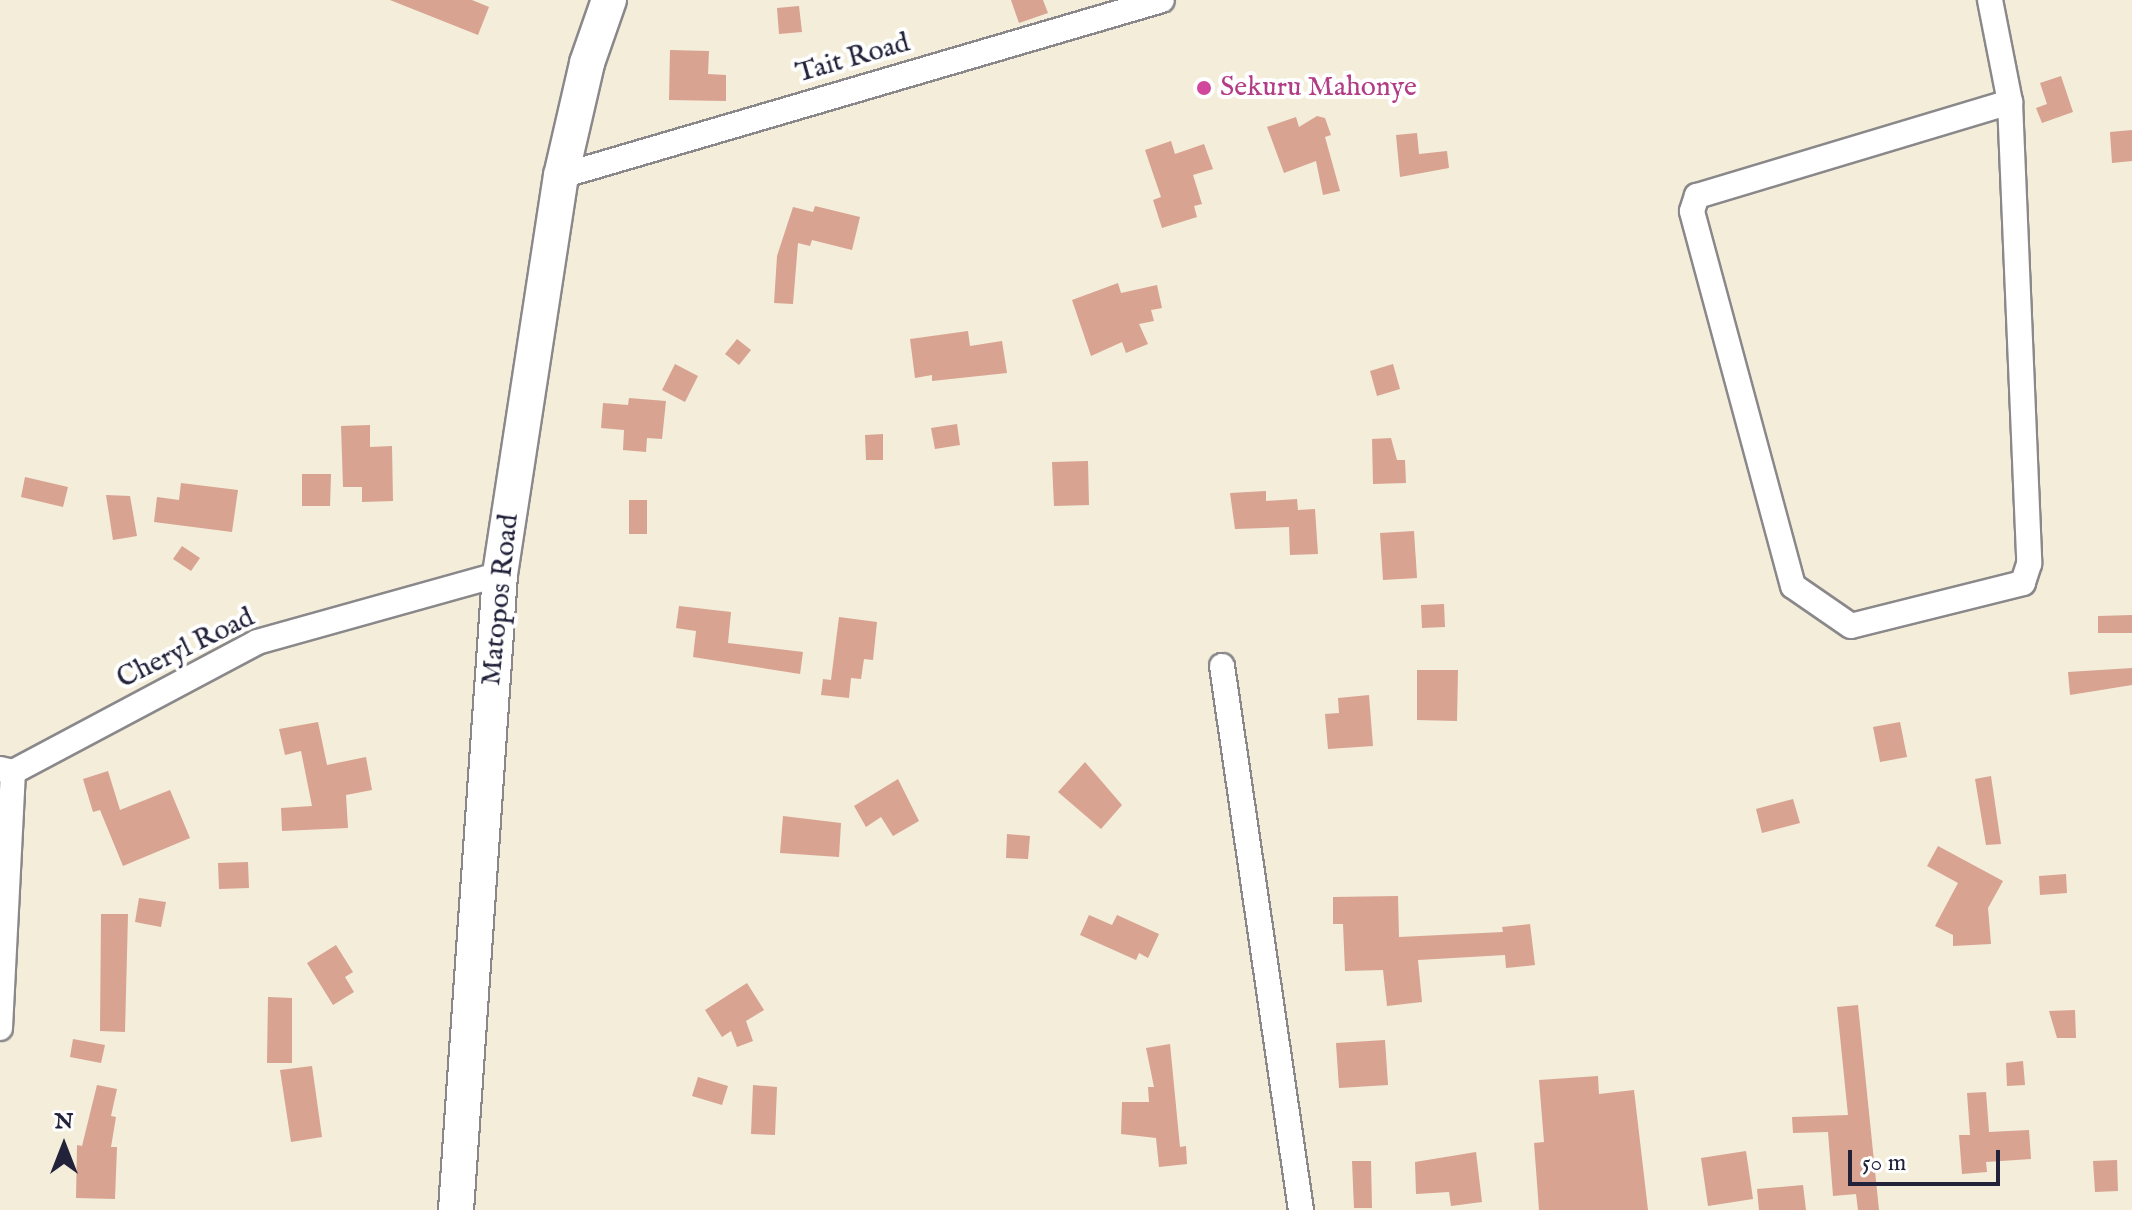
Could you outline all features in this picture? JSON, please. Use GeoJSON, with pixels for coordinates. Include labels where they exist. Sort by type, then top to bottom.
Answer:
{"type":"FeatureCollection","features":[{"type":"Feature","properties":{"kind":"main road","name":"Matopos Road"},"geometry":{"type":"LineString","coordinates":[[456,1210],[500,574],[561,176],[587,63],[609,0]]}},
{"type":"Feature","properties":{"kind":"street","name":"Tait Road"},"geometry":{"type":"LineString","coordinates":[[561,176],[1162,0]]}},
{"type":"Feature","properties":{"kind":"street"},"geometry":{"type":"LineString","coordinates":[[1990,0],[2010,102],[2029,564],[2023,583],[1851,626],[1793,586],[1692,211],[1697,196],[2010,102]]}},
{"type":"Feature","properties":{"kind":"street","name":"Cheryl Road"},"geometry":{"type":"LineString","coordinates":[[6,771],[257,642],[500,574]]}},
{"type":"Feature","properties":{"kind":"street"},"geometry":{"type":"LineString","coordinates":[[1222,666],[1301,1210]]}},
{"type":"Feature","properties":{"kind":"street"},"geometry":{"type":"LineString","coordinates":[[0,1028],[6,771]]}},
{"type":"Feature","properties":{"kind":"building"},"geometry":{"type":"Polygon","coordinates":[[[390,0],[472,0],[489,7],[478,35],[390,0]]]}},
{"type":"Feature","properties":{"kind":"building"},"geometry":{"type":"Polygon","coordinates":[[[1011,0],[1043,0],[1048,13],[1019,23],[1011,0]]]}},
{"type":"Feature","properties":{"kind":"building"},"geometry":{"type":"Polygon","coordinates":[[[799,6],[802,32],[779,34],[777,8],[799,6]]]}},
{"type":"Feature","properties":{"kind":"building"},"geometry":{"type":"Polygon","coordinates":[[[670,50],[709,51],[708,74],[726,75],[726,101],[669,100],[670,50]]]}},
{"type":"Feature","properties":{"kind":"building"},"geometry":{"type":"Polygon","coordinates":[[[2061,76],[2073,112],[2042,123],[2036,108],[2047,104],[2040,83],[2061,76]]]}},
{"type":"Feature","properties":{"kind":"building"},"geometry":{"type":"Polygon","coordinates":[[[1317,116],[1325,118],[1331,135],[1325,137],[1340,191],[1323,195],[1316,161],[1284,173],[1267,127],[1296,117],[1299,127],[1317,116]]]}},
{"type":"Feature","properties":{"kind":"building"},"geometry":{"type":"Polygon","coordinates":[[[2132,130],[2132,161],[2112,163],[2110,132],[2132,130]]]}},
{"type":"Feature","properties":{"kind":"building"},"geometry":{"type":"Polygon","coordinates":[[[1417,133],[1419,154],[1447,151],[1449,168],[1400,177],[1396,135],[1417,133]]]}},
{"type":"Feature","properties":{"kind":"building"},"geometry":{"type":"Polygon","coordinates":[[[1171,141],[1175,154],[1204,144],[1213,169],[1193,175],[1202,204],[1194,206],[1197,217],[1162,228],[1153,200],[1161,197],[1145,150],[1171,141]]]}},
{"type":"Feature","properties":{"kind":"building"},"geometry":{"type":"Polygon","coordinates":[[[815,206],[860,217],[852,250],[812,240],[810,246],[798,243],[793,304],[774,303],[777,256],[793,207],[813,212],[815,206]]]}},
{"type":"Feature","properties":{"kind":"building"},"geometry":{"type":"Polygon","coordinates":[[[1118,283],[1121,293],[1157,285],[1162,308],[1151,310],[1154,321],[1139,324],[1148,344],[1126,353],[1122,342],[1091,356],[1072,300],[1118,283]]]}},
{"type":"Feature","properties":{"kind":"building"},"geometry":{"type":"Polygon","coordinates":[[[968,331],[970,346],[1002,341],[1007,373],[932,381],[932,375],[915,378],[910,339],[968,331]]]}},
{"type":"Feature","properties":{"kind":"building"},"geometry":{"type":"Polygon","coordinates":[[[737,339],[751,350],[739,365],[725,354],[737,339]]]}},
{"type":"Feature","properties":{"kind":"building"},"geometry":{"type":"Polygon","coordinates":[[[675,364],[698,376],[685,402],[662,390],[675,364]]]}},
{"type":"Feature","properties":{"kind":"building"},"geometry":{"type":"Polygon","coordinates":[[[1393,364],[1400,389],[1377,396],[1370,371],[1393,364]]]}},
{"type":"Feature","properties":{"kind":"building"},"geometry":{"type":"Polygon","coordinates":[[[629,398],[666,401],[662,439],[647,438],[646,452],[623,450],[624,430],[601,428],[603,403],[628,405],[629,398]]]}},
{"type":"Feature","properties":{"kind":"building"},"geometry":{"type":"Polygon","coordinates":[[[957,424],[960,445],[935,449],[931,428],[957,424]]]}},
{"type":"Feature","properties":{"kind":"building"},"geometry":{"type":"Polygon","coordinates":[[[370,425],[370,447],[392,446],[393,501],[362,502],[362,487],[343,487],[341,426],[370,425]]]}},
{"type":"Feature","properties":{"kind":"building"},"geometry":{"type":"Polygon","coordinates":[[[883,434],[883,460],[866,460],[865,435],[883,434]]]}},
{"type":"Feature","properties":{"kind":"building"},"geometry":{"type":"Polygon","coordinates":[[[1391,438],[1397,460],[1405,460],[1406,483],[1373,484],[1372,439],[1391,438]]]}},
{"type":"Feature","properties":{"kind":"building"},"geometry":{"type":"Polygon","coordinates":[[[1088,461],[1089,505],[1054,506],[1052,462],[1088,461]]]}},
{"type":"Feature","properties":{"kind":"building"},"geometry":{"type":"Polygon","coordinates":[[[302,474],[331,474],[330,506],[302,506],[302,474]]]}},
{"type":"Feature","properties":{"kind":"building"},"geometry":{"type":"Polygon","coordinates":[[[25,477],[68,487],[63,507],[21,497],[25,477]]]}},
{"type":"Feature","properties":{"kind":"building"},"geometry":{"type":"Polygon","coordinates":[[[181,483],[238,490],[232,532],[154,522],[157,497],[179,500],[181,483]]]}},
{"type":"Feature","properties":{"kind":"building"},"geometry":{"type":"Polygon","coordinates":[[[1266,491],[1266,501],[1297,499],[1298,510],[1315,509],[1318,554],[1290,555],[1289,527],[1235,529],[1230,493],[1266,491]]]}},
{"type":"Feature","properties":{"kind":"building"},"geometry":{"type":"Polygon","coordinates":[[[106,495],[130,496],[137,536],[113,540],[106,495]]]}},
{"type":"Feature","properties":{"kind":"building"},"geometry":{"type":"Polygon","coordinates":[[[629,500],[647,500],[647,534],[629,534],[629,500]]]}},
{"type":"Feature","properties":{"kind":"building"},"geometry":{"type":"Polygon","coordinates":[[[1414,531],[1417,578],[1383,580],[1380,533],[1414,531]]]}},
{"type":"Feature","properties":{"kind":"building"},"geometry":{"type":"Polygon","coordinates":[[[182,546],[200,558],[191,571],[173,559],[182,546]]]}},
{"type":"Feature","properties":{"kind":"building"},"geometry":{"type":"Polygon","coordinates":[[[1444,604],[1445,627],[1422,628],[1421,605],[1444,604]]]}},
{"type":"Feature","properties":{"kind":"building"},"geometry":{"type":"Polygon","coordinates":[[[679,606],[731,612],[728,643],[803,652],[800,674],[693,657],[696,631],[676,628],[679,606]]]}},
{"type":"Feature","properties":{"kind":"building"},"geometry":{"type":"Polygon","coordinates":[[[2132,615],[2132,633],[2098,633],[2098,616],[2132,615]]]}},
{"type":"Feature","properties":{"kind":"building"},"geometry":{"type":"Polygon","coordinates":[[[839,617],[877,622],[873,660],[864,659],[861,679],[851,678],[849,698],[821,695],[823,679],[831,680],[839,617]]]}},
{"type":"Feature","properties":{"kind":"building"},"geometry":{"type":"Polygon","coordinates":[[[2132,668],[2132,685],[2070,695],[2068,672],[2132,668]]]}},
{"type":"Feature","properties":{"kind":"building"},"geometry":{"type":"Polygon","coordinates":[[[1417,670],[1458,670],[1457,721],[1417,720],[1417,670]]]}},
{"type":"Feature","properties":{"kind":"building"},"geometry":{"type":"Polygon","coordinates":[[[1369,695],[1373,746],[1328,749],[1325,714],[1339,713],[1338,698],[1369,695]]]}},
{"type":"Feature","properties":{"kind":"building"},"geometry":{"type":"Polygon","coordinates":[[[318,722],[327,765],[366,757],[372,790],[346,795],[348,828],[282,831],[281,808],[312,806],[301,751],[285,755],[279,729],[318,722]]]}},
{"type":"Feature","properties":{"kind":"building"},"geometry":{"type":"Polygon","coordinates":[[[1900,722],[1907,757],[1880,762],[1873,727],[1900,722]]]}},
{"type":"Feature","properties":{"kind":"building"},"geometry":{"type":"Polygon","coordinates":[[[1085,762],[1122,805],[1101,829],[1058,792],[1085,762]]]}},
{"type":"Feature","properties":{"kind":"building"},"geometry":{"type":"Polygon","coordinates":[[[108,771],[120,810],[170,790],[190,838],[123,866],[100,810],[93,812],[83,779],[108,771]]]}},
{"type":"Feature","properties":{"kind":"building"},"geometry":{"type":"Polygon","coordinates":[[[1991,776],[2001,844],[1986,845],[1975,779],[1991,776]]]}},
{"type":"Feature","properties":{"kind":"building"},"geometry":{"type":"Polygon","coordinates":[[[898,779],[919,821],[893,836],[881,817],[866,827],[854,806],[898,779]]]}},
{"type":"Feature","properties":{"kind":"building"},"geometry":{"type":"Polygon","coordinates":[[[1793,799],[1800,823],[1762,833],[1756,809],[1793,799]]]}},
{"type":"Feature","properties":{"kind":"building"},"geometry":{"type":"Polygon","coordinates":[[[783,816],[841,823],[839,857],[780,853],[783,816]]]}},
{"type":"Feature","properties":{"kind":"building"},"geometry":{"type":"Polygon","coordinates":[[[1007,834],[1030,836],[1028,859],[1006,858],[1007,834]]]}},
{"type":"Feature","properties":{"kind":"building"},"geometry":{"type":"Polygon","coordinates":[[[1938,846],[2003,881],[1988,908],[1991,944],[1953,946],[1953,935],[1935,926],[1958,883],[1927,866],[1938,846]]]}},
{"type":"Feature","properties":{"kind":"building"},"geometry":{"type":"Polygon","coordinates":[[[248,862],[249,888],[219,889],[218,863],[248,862]]]}},
{"type":"Feature","properties":{"kind":"building"},"geometry":{"type":"Polygon","coordinates":[[[2066,874],[2067,893],[2040,895],[2039,876],[2066,874]]]}},
{"type":"Feature","properties":{"kind":"building"},"geometry":{"type":"Polygon","coordinates":[[[1398,896],[1399,937],[1503,932],[1502,927],[1530,924],[1535,965],[1506,968],[1505,955],[1418,960],[1422,1002],[1387,1006],[1383,970],[1345,971],[1343,924],[1333,924],[1333,897],[1398,896]]]}},
{"type":"Feature","properties":{"kind":"building"},"geometry":{"type":"Polygon","coordinates":[[[139,898],[166,902],[161,927],[135,922],[139,898]]]}},
{"type":"Feature","properties":{"kind":"building"},"geometry":{"type":"Polygon","coordinates":[[[101,914],[128,914],[125,1032],[100,1031],[101,914]]]}},
{"type":"Feature","properties":{"kind":"building"},"geometry":{"type":"Polygon","coordinates":[[[1089,915],[1112,925],[1117,915],[1159,934],[1148,958],[1139,953],[1136,960],[1080,935],[1089,915]]]}},
{"type":"Feature","properties":{"kind":"building"},"geometry":{"type":"Polygon","coordinates":[[[336,945],[353,972],[345,977],[354,992],[333,1005],[307,963],[336,945]]]}},
{"type":"Feature","properties":{"kind":"building"},"geometry":{"type":"Polygon","coordinates":[[[747,983],[764,1010],[746,1021],[753,1041],[737,1047],[731,1031],[722,1037],[705,1010],[747,983]]]}},
{"type":"Feature","properties":{"kind":"building"},"geometry":{"type":"Polygon","coordinates":[[[268,997],[292,998],[292,1063],[267,1063],[268,997]]]}},
{"type":"Feature","properties":{"kind":"building"},"geometry":{"type":"Polygon","coordinates":[[[1858,1005],[1879,1210],[1858,1210],[1856,1194],[1833,1196],[1828,1132],[1793,1133],[1792,1117],[1848,1115],[1837,1007],[1858,1005]]]}},
{"type":"Feature","properties":{"kind":"building"},"geometry":{"type":"Polygon","coordinates":[[[2075,1010],[2076,1038],[2057,1038],[2049,1011],[2075,1010]]]}},
{"type":"Feature","properties":{"kind":"building"},"geometry":{"type":"Polygon","coordinates":[[[73,1039],[105,1045],[101,1063],[70,1057],[73,1039]]]}},
{"type":"Feature","properties":{"kind":"building"},"geometry":{"type":"Polygon","coordinates":[[[1385,1040],[1388,1085],[1339,1088],[1336,1043],[1385,1040]]]}},
{"type":"Feature","properties":{"kind":"building"},"geometry":{"type":"Polygon","coordinates":[[[1170,1044],[1180,1147],[1186,1146],[1187,1164],[1159,1167],[1156,1138],[1121,1134],[1122,1102],[1149,1102],[1148,1087],[1154,1087],[1146,1048],[1170,1044]]]}},
{"type":"Feature","properties":{"kind":"building"},"geometry":{"type":"Polygon","coordinates":[[[2023,1061],[2025,1085],[2007,1086],[2006,1063],[2023,1061]]]}},
{"type":"Feature","properties":{"kind":"building"},"geometry":{"type":"Polygon","coordinates":[[[312,1066],[322,1137],[291,1142],[280,1070],[312,1066]]]}},
{"type":"Feature","properties":{"kind":"building"},"geometry":{"type":"Polygon","coordinates":[[[1598,1076],[1599,1094],[1634,1090],[1648,1210],[1539,1210],[1534,1143],[1544,1142],[1539,1080],[1598,1076]]]}},
{"type":"Feature","properties":{"kind":"building"},"geometry":{"type":"Polygon","coordinates":[[[698,1077],[728,1086],[722,1105],[692,1096],[698,1077]]]}},
{"type":"Feature","properties":{"kind":"building"},"geometry":{"type":"Polygon","coordinates":[[[97,1085],[117,1089],[111,1116],[116,1117],[111,1147],[117,1147],[115,1199],[76,1198],[77,1145],[82,1146],[97,1085]]]}},
{"type":"Feature","properties":{"kind":"building"},"geometry":{"type":"Polygon","coordinates":[[[753,1085],[777,1087],[775,1135],[751,1134],[753,1085]]]}},
{"type":"Feature","properties":{"kind":"building"},"geometry":{"type":"Polygon","coordinates":[[[1986,1092],[1989,1132],[2029,1130],[2031,1159],[1986,1162],[1987,1172],[1962,1174],[1959,1135],[1970,1135],[1967,1093],[1986,1092]]]}},
{"type":"Feature","properties":{"kind":"building"},"geometry":{"type":"Polygon","coordinates":[[[1746,1151],[1753,1199],[1708,1206],[1701,1158],[1746,1151]]]}},
{"type":"Feature","properties":{"kind":"building"},"geometry":{"type":"Polygon","coordinates":[[[1476,1152],[1482,1202],[1451,1206],[1449,1192],[1416,1194],[1415,1162],[1476,1152]]]}},
{"type":"Feature","properties":{"kind":"building"},"geometry":{"type":"Polygon","coordinates":[[[2117,1160],[2118,1191],[2095,1192],[2093,1161],[2117,1160]]]}},
{"type":"Feature","properties":{"kind":"building"},"geometry":{"type":"Polygon","coordinates":[[[1352,1161],[1371,1161],[1372,1208],[1354,1208],[1352,1161]]]}},
{"type":"Feature","properties":{"kind":"building"},"geometry":{"type":"Polygon","coordinates":[[[1803,1185],[1806,1210],[1759,1210],[1757,1189],[1803,1185]]]}},
{"type":"Feature","properties":{"kind":"place","name":"Sekuru Mahonye"},"geometry":{"type":"Point","coordinates":[1204,88]}}]}
